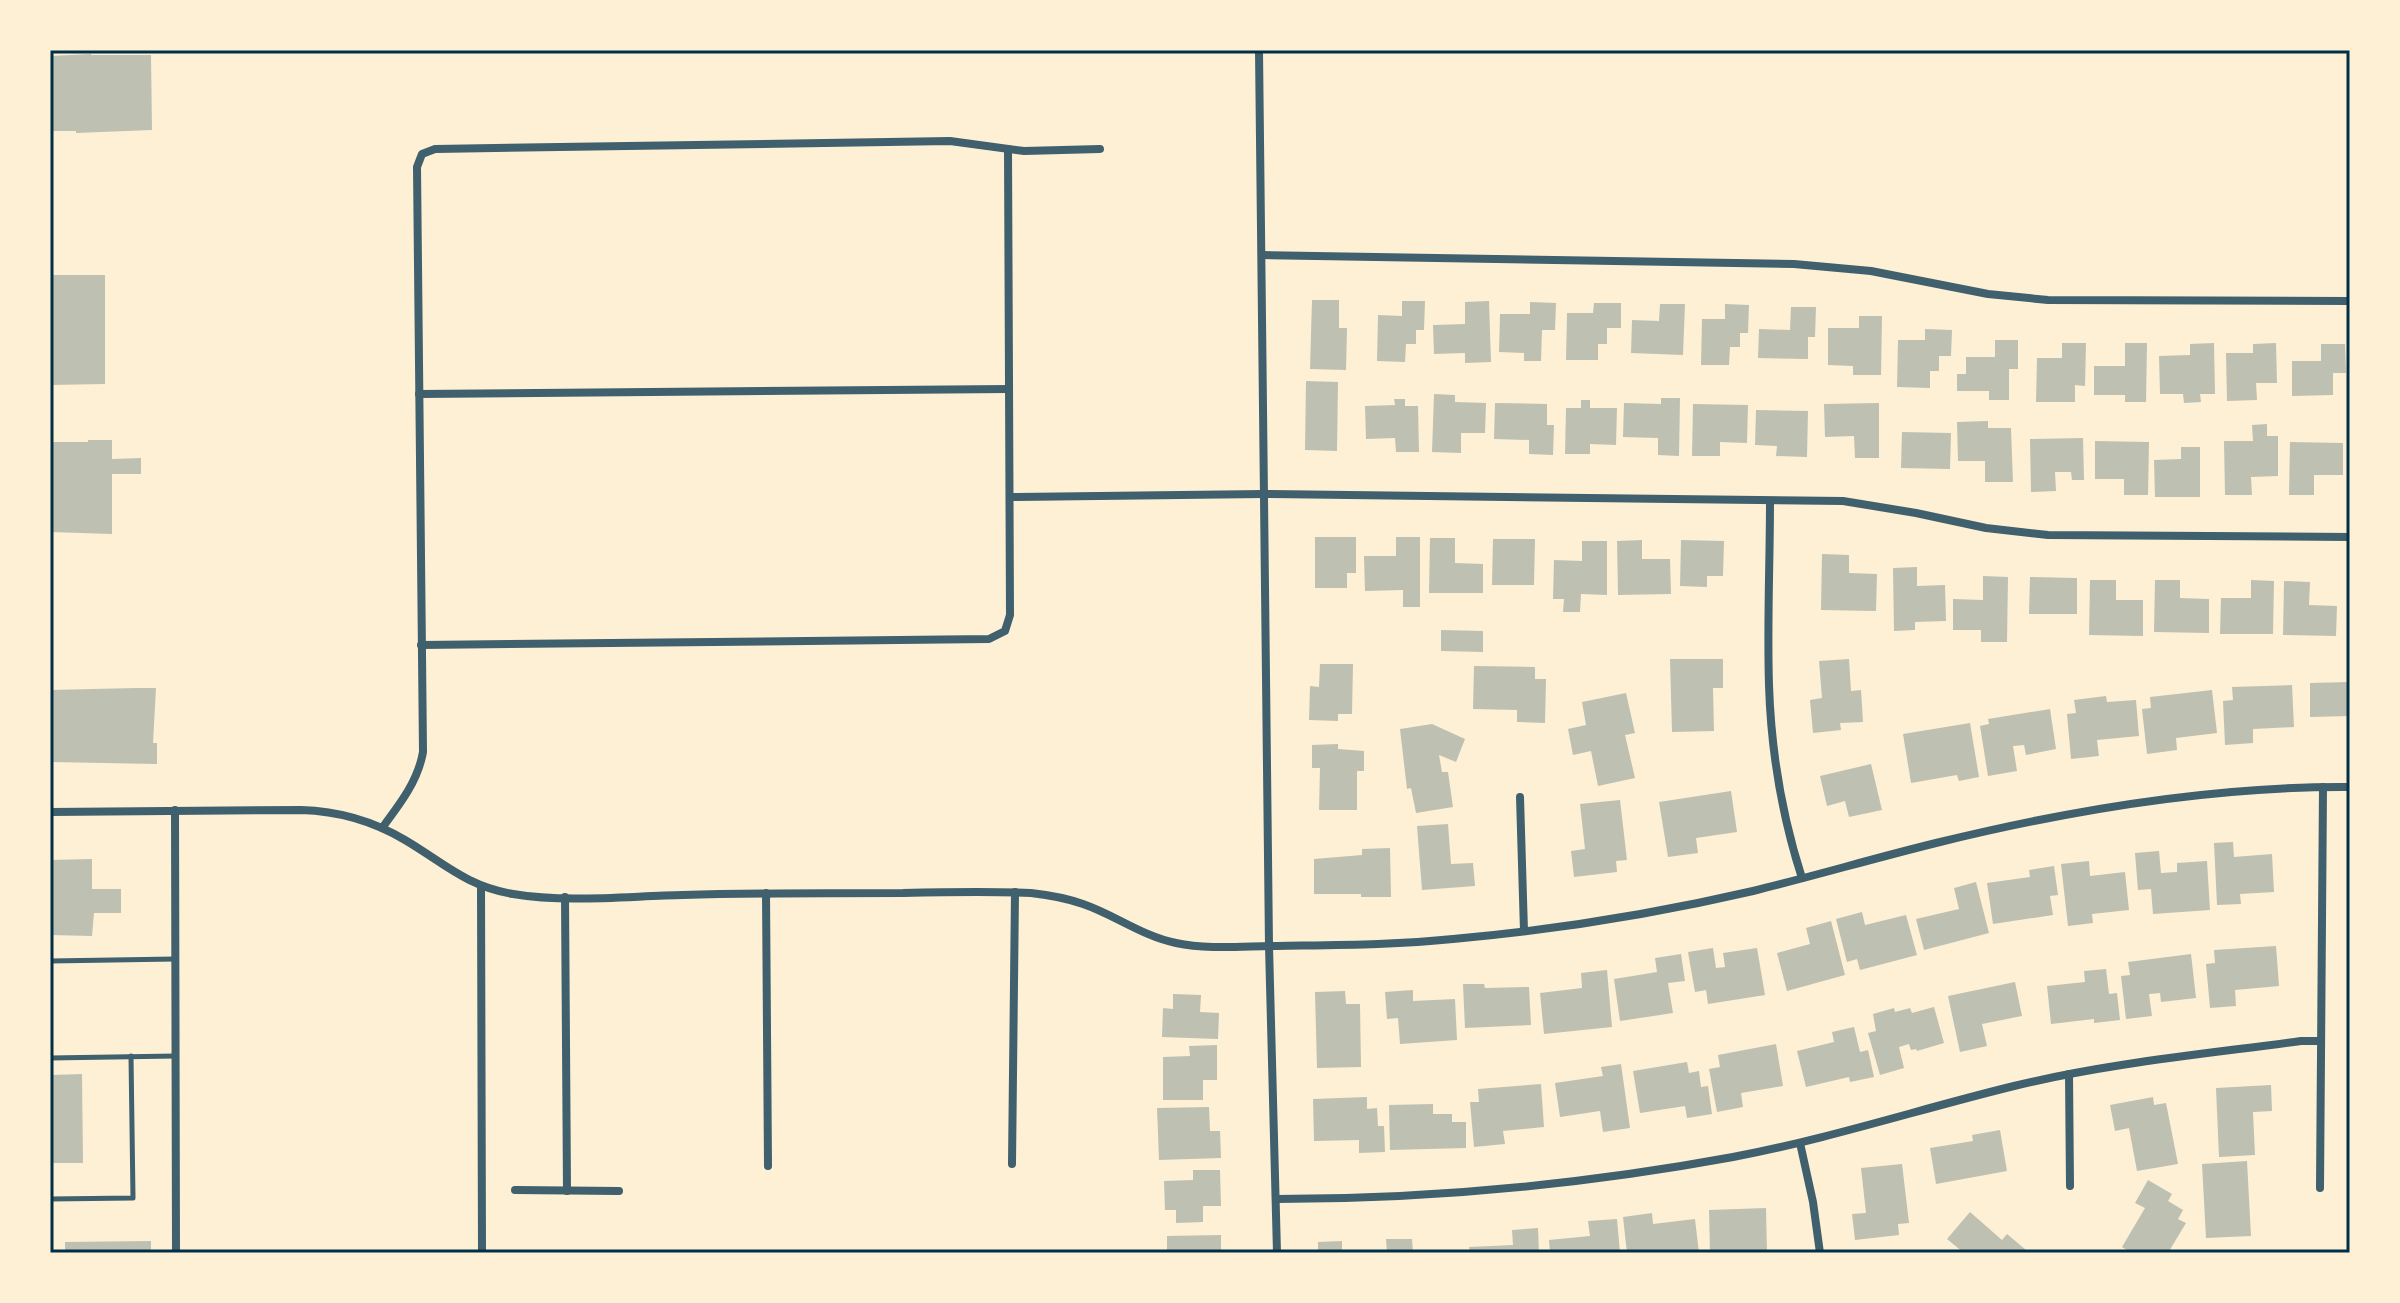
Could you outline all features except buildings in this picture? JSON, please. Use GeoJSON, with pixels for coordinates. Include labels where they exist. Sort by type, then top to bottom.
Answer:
{"type":"FeatureCollection","features":[{"type":"Feature","properties":{"kind":"street"},"geometry":{"type":"LineString","coordinates":[[1259,50],[1269,946],[1277,1253]]}},
{"type":"Feature","properties":{"kind":"street"},"geometry":{"type":"LineString","coordinates":[[382,828],[407,793],[421,762],[424,742],[417,167],[422,154],[451,148],[950,141],[1042,151],[1100,149]]}},
{"type":"Feature","properties":{"kind":"street"},"geometry":{"type":"LineString","coordinates":[[421,645],[989,639],[1005,631],[1010,615],[1008,149]]}},
{"type":"Feature","properties":{"kind":"street"},"geometry":{"type":"LineString","coordinates":[[1262,255],[1803,265],[1871,271],[1988,294],[2038,299],[2350,301]]}},
{"type":"Feature","properties":{"kind":"street"},"geometry":{"type":"LineString","coordinates":[[419,394],[1009,389]]}},
{"type":"Feature","properties":{"kind":"street"},"geometry":{"type":"LineString","coordinates":[[1010,497],[1263,494],[1843,501],[1986,528],[2048,535],[2350,537]]}},
{"type":"Feature","properties":{"kind":"street"},"geometry":{"type":"LineString","coordinates":[[1770,501],[1771,718],[1785,810],[1802,878]]}},
{"type":"Feature","properties":{"kind":"street"},"geometry":{"type":"LineString","coordinates":[[50,812],[321,811],[350,816],[409,842],[453,873],[481,886],[524,895],[1045,894],[1085,904],[1150,936],[1173,943],[1269,946],[1407,943],[1524,931],[1675,907],[2027,822],[2229,792],[2284,787],[2350,787]]}},
{"type":"Feature","properties":{"kind":"street"},"geometry":{"type":"LineString","coordinates":[[2320,1188],[2323,787]]}},
{"type":"Feature","properties":{"kind":"street"},"geometry":{"type":"LineString","coordinates":[[1520,797],[1524,931]]}},
{"type":"Feature","properties":{"kind":"street"},"geometry":{"type":"LineString","coordinates":[[175,810],[176,1253]]}},
{"type":"Feature","properties":{"kind":"street"},"geometry":{"type":"LineString","coordinates":[[481,886],[482,1253]]}},
{"type":"Feature","properties":{"kind":"street"},"geometry":{"type":"LineString","coordinates":[[1012,1164],[1015,892]]}},
{"type":"Feature","properties":{"kind":"street"},"geometry":{"type":"LineString","coordinates":[[766,893],[768,1166]]}},
{"type":"Feature","properties":{"kind":"street"},"geometry":{"type":"LineString","coordinates":[[565,897],[567,1191]]}},
{"type":"Feature","properties":{"kind":"street"},"geometry":{"type":"LineString","coordinates":[[1276,1199],[1419,1196],[1527,1188],[1706,1161],[1800,1143],[2069,1074],[2321,1041]]}},
{"type":"Feature","properties":{"kind":"street"},"geometry":{"type":"LineString","coordinates":[[2069,1074],[2070,1186]]}},
{"type":"Feature","properties":{"kind":"street"},"geometry":{"type":"LineString","coordinates":[[1800,1143],[1820,1253]]}},
{"type":"Feature","properties":{"kind":"street"},"geometry":{"type":"LineString","coordinates":[[515,1190],[619,1191]]}},
{"type":"Feature","properties":{"kind":"lane"},"geometry":{"type":"LineString","coordinates":[[50,961],[175,959]]}},
{"type":"Feature","properties":{"kind":"lane"},"geometry":{"type":"LineString","coordinates":[[50,1199],[133,1198],[131,1056]]}},
{"type":"Feature","properties":{"kind":"lane"},"geometry":{"type":"LineString","coordinates":[[50,1058],[176,1056]]}}]}
